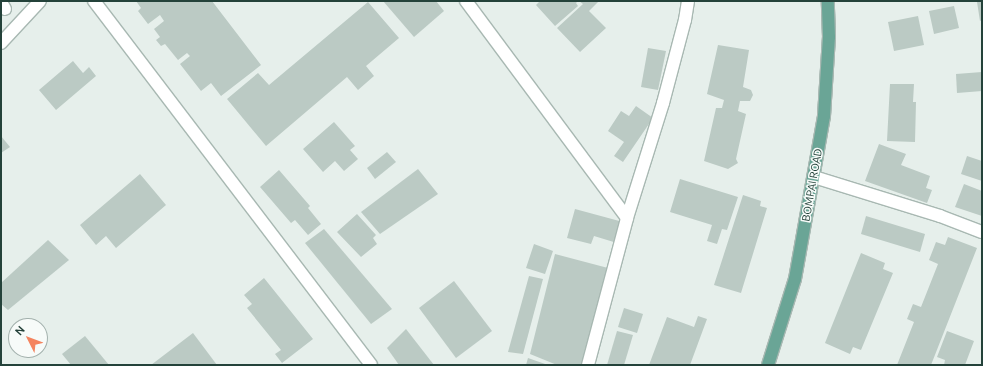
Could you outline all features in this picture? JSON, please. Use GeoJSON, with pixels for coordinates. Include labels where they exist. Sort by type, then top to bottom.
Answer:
{"type":"FeatureCollection","features":[{"type":"Feature","properties":{"kind":"main road","name":"BOMPAI ROAD"},"geometry":{"type":"LineString","coordinates":[[768,365],[795,279],[814,177],[824,116],[830,37],[828,1]]}},
{"type":"Feature","properties":{"kind":"lane"},"geometry":{"type":"LineString","coordinates":[[1,43],[40,1]]}},
{"type":"Feature","properties":{"kind":"lane"},"geometry":{"type":"LineString","coordinates":[[94,1],[371,365]]}},
{"type":"Feature","properties":{"kind":"lane"},"geometry":{"type":"LineString","coordinates":[[466,1],[627,218]]}},
{"type":"Feature","properties":{"kind":"lane"},"geometry":{"type":"LineString","coordinates":[[588,365],[627,218],[663,103],[685,20],[688,1]]}},
{"type":"Feature","properties":{"kind":"lane"},"geometry":{"type":"LineString","coordinates":[[814,177],[940,216],[982,232]]}},
{"type":"Feature","properties":{"kind":"building"},"geometry":{"type":"Polygon","coordinates":[[[136,1],[212,1],[261,65],[221,96],[211,83],[201,91],[180,64],[190,56],[187,53],[178,60],[165,44],[161,46],[156,40],[160,37],[154,29],[164,21],[160,15],[148,24],[138,11],[141,8],[136,1]]]}},
{"type":"Feature","properties":{"kind":"building"},"geometry":{"type":"Polygon","coordinates":[[[383,1],[436,1],[444,11],[414,37],[383,1]]]}},
{"type":"Feature","properties":{"kind":"building"},"geometry":{"type":"Polygon","coordinates":[[[540,1],[578,1],[576,3],[578,6],[555,26],[536,5],[540,1]]]}},
{"type":"Feature","properties":{"kind":"building"},"geometry":{"type":"Polygon","coordinates":[[[579,1],[599,1],[589,11],[606,28],[580,52],[557,28],[583,4],[579,1]]]}},
{"type":"Feature","properties":{"kind":"building"},"geometry":{"type":"Polygon","coordinates":[[[982,1],[982,20],[980,21],[977,2],[982,1]]]}},
{"type":"Feature","properties":{"kind":"building"},"geometry":{"type":"Polygon","coordinates":[[[368,2],[399,38],[366,66],[374,76],[358,90],[347,77],[266,146],[227,99],[258,73],[269,85],[368,2]]]}},
{"type":"Feature","properties":{"kind":"building"},"geometry":{"type":"Polygon","coordinates":[[[954,6],[959,28],[934,34],[929,11],[954,6]]]}},
{"type":"Feature","properties":{"kind":"building"},"geometry":{"type":"Polygon","coordinates":[[[918,16],[924,45],[894,51],[888,22],[918,16]]]}},
{"type":"Feature","properties":{"kind":"building"},"geometry":{"type":"Polygon","coordinates":[[[718,45],[749,50],[743,87],[751,90],[753,95],[750,101],[740,101],[738,111],[746,114],[736,159],[738,163],[728,169],[704,161],[716,108],[722,108],[724,100],[707,94],[718,45]]]}},
{"type":"Feature","properties":{"kind":"building"},"geometry":{"type":"Polygon","coordinates":[[[648,48],[666,51],[658,90],[641,87],[648,48]]]}},
{"type":"Feature","properties":{"kind":"building"},"geometry":{"type":"Polygon","coordinates":[[[73,61],[83,73],[89,67],[96,76],[56,110],[39,90],[73,61]]]}},
{"type":"Feature","properties":{"kind":"building"},"geometry":{"type":"Polygon","coordinates":[[[982,72],[982,91],[957,93],[956,74],[982,72]]]}},
{"type":"Feature","properties":{"kind":"building"},"geometry":{"type":"Polygon","coordinates":[[[890,84],[914,84],[913,102],[916,102],[915,142],[887,141],[890,84]]]}},
{"type":"Feature","properties":{"kind":"building"},"geometry":{"type":"Polygon","coordinates":[[[636,106],[653,118],[623,162],[614,156],[624,142],[608,131],[621,111],[629,116],[636,106]]]}},
{"type":"Feature","properties":{"kind":"building"},"geometry":{"type":"Polygon","coordinates":[[[334,122],[355,146],[350,150],[358,159],[344,171],[335,161],[323,172],[303,149],[334,122]]]}},
{"type":"Feature","properties":{"kind":"building"},"geometry":{"type":"Polygon","coordinates":[[[1,136],[10,147],[1,153],[1,136]]]}},
{"type":"Feature","properties":{"kind":"building"},"geometry":{"type":"Polygon","coordinates":[[[879,144],[906,154],[901,165],[930,176],[926,188],[932,190],[927,203],[865,181],[879,144]]]}},
{"type":"Feature","properties":{"kind":"building"},"geometry":{"type":"Polygon","coordinates":[[[387,152],[396,162],[375,179],[367,168],[387,152]]]}},
{"type":"Feature","properties":{"kind":"building"},"geometry":{"type":"Polygon","coordinates":[[[967,156],[982,161],[982,181],[961,174],[967,156]]]}},
{"type":"Feature","properties":{"kind":"building"},"geometry":{"type":"Polygon","coordinates":[[[418,169],[438,194],[380,234],[361,212],[418,169]]]}},
{"type":"Feature","properties":{"kind":"building"},"geometry":{"type":"Polygon","coordinates":[[[279,170],[310,206],[308,208],[321,224],[308,235],[295,220],[291,223],[260,187],[279,170]]]}},
{"type":"Feature","properties":{"kind":"building"},"geometry":{"type":"Polygon","coordinates":[[[140,174],[166,205],[116,248],[106,236],[96,245],[80,225],[140,174]]]}},
{"type":"Feature","properties":{"kind":"building"},"geometry":{"type":"Polygon","coordinates":[[[680,179],[738,197],[727,230],[722,229],[717,244],[707,241],[712,225],[670,212],[680,179]]]}},
{"type":"Feature","properties":{"kind":"building"},"geometry":{"type":"Polygon","coordinates":[[[964,184],[982,191],[982,216],[955,207],[964,184]]]}},
{"type":"Feature","properties":{"kind":"building"},"geometry":{"type":"Polygon","coordinates":[[[743,195],[761,201],[760,206],[767,208],[741,293],[714,285],[743,195]]]}},
{"type":"Feature","properties":{"kind":"building"},"geometry":{"type":"Polygon","coordinates":[[[575,209],[623,222],[617,243],[594,236],[591,244],[567,238],[575,209]]]}},
{"type":"Feature","properties":{"kind":"building"},"geometry":{"type":"Polygon","coordinates":[[[357,214],[376,235],[373,238],[377,244],[361,257],[337,232],[357,214]]]}},
{"type":"Feature","properties":{"kind":"building"},"geometry":{"type":"Polygon","coordinates":[[[866,216],[925,234],[920,252],[861,234],[866,216]]]}},
{"type":"Feature","properties":{"kind":"building"},"geometry":{"type":"Polygon","coordinates":[[[324,229],[392,309],[371,324],[305,243],[324,229]]]}},
{"type":"Feature","properties":{"kind":"building"},"geometry":{"type":"Polygon","coordinates":[[[948,237],[977,248],[931,365],[897,365],[914,322],[907,319],[913,304],[921,307],[938,264],[929,260],[936,242],[945,245],[948,237]]]}},
{"type":"Feature","properties":{"kind":"building"},"geometry":{"type":"Polygon","coordinates":[[[48,240],[69,260],[8,310],[1,304],[1,283],[48,240]]]}},
{"type":"Feature","properties":{"kind":"building"},"geometry":{"type":"Polygon","coordinates":[[[534,244],[553,251],[545,274],[526,268],[534,244]]]}},
{"type":"Feature","properties":{"kind":"building"},"geometry":{"type":"Polygon","coordinates":[[[861,253],[885,263],[883,269],[893,273],[861,350],[853,347],[850,354],[825,343],[861,253]]]}},
{"type":"Feature","properties":{"kind":"building"},"geometry":{"type":"Polygon","coordinates":[[[555,254],[608,268],[582,365],[557,365],[530,354],[555,254]]]}},
{"type":"Feature","properties":{"kind":"building"},"geometry":{"type":"Polygon","coordinates":[[[529,276],[543,279],[523,354],[508,352],[529,276]]]}},
{"type":"Feature","properties":{"kind":"building"},"geometry":{"type":"Polygon","coordinates":[[[264,278],[313,339],[282,363],[275,354],[281,350],[247,308],[252,304],[244,295],[264,278]]]}},
{"type":"Feature","properties":{"kind":"building"},"geometry":{"type":"Polygon","coordinates":[[[454,281],[492,331],[456,358],[419,308],[454,281]]]}},
{"type":"Feature","properties":{"kind":"building"},"geometry":{"type":"Polygon","coordinates":[[[624,308],[643,314],[637,333],[618,327],[624,308]]]}},
{"type":"Feature","properties":{"kind":"building"},"geometry":{"type":"Polygon","coordinates":[[[698,316],[707,319],[690,365],[649,365],[667,317],[694,327],[698,316]]]}},
{"type":"Feature","properties":{"kind":"building"},"geometry":{"type":"Polygon","coordinates":[[[406,329],[434,365],[399,365],[387,348],[406,329]]]}},
{"type":"Feature","properties":{"kind":"building"},"geometry":{"type":"Polygon","coordinates":[[[617,331],[633,335],[624,365],[607,365],[617,331]]]}},
{"type":"Feature","properties":{"kind":"building"},"geometry":{"type":"Polygon","coordinates":[[[947,331],[974,341],[965,365],[944,365],[945,360],[937,357],[947,331]]]}},
{"type":"Feature","properties":{"kind":"building"},"geometry":{"type":"Polygon","coordinates":[[[193,333],[217,365],[151,365],[193,333]]]}},
{"type":"Feature","properties":{"kind":"building"},"geometry":{"type":"Polygon","coordinates":[[[85,336],[109,365],[71,365],[62,354],[85,336]]]}},
{"type":"Feature","properties":{"kind":"building"},"geometry":{"type":"Polygon","coordinates":[[[528,358],[548,365],[526,365],[528,358]]]}}]}
